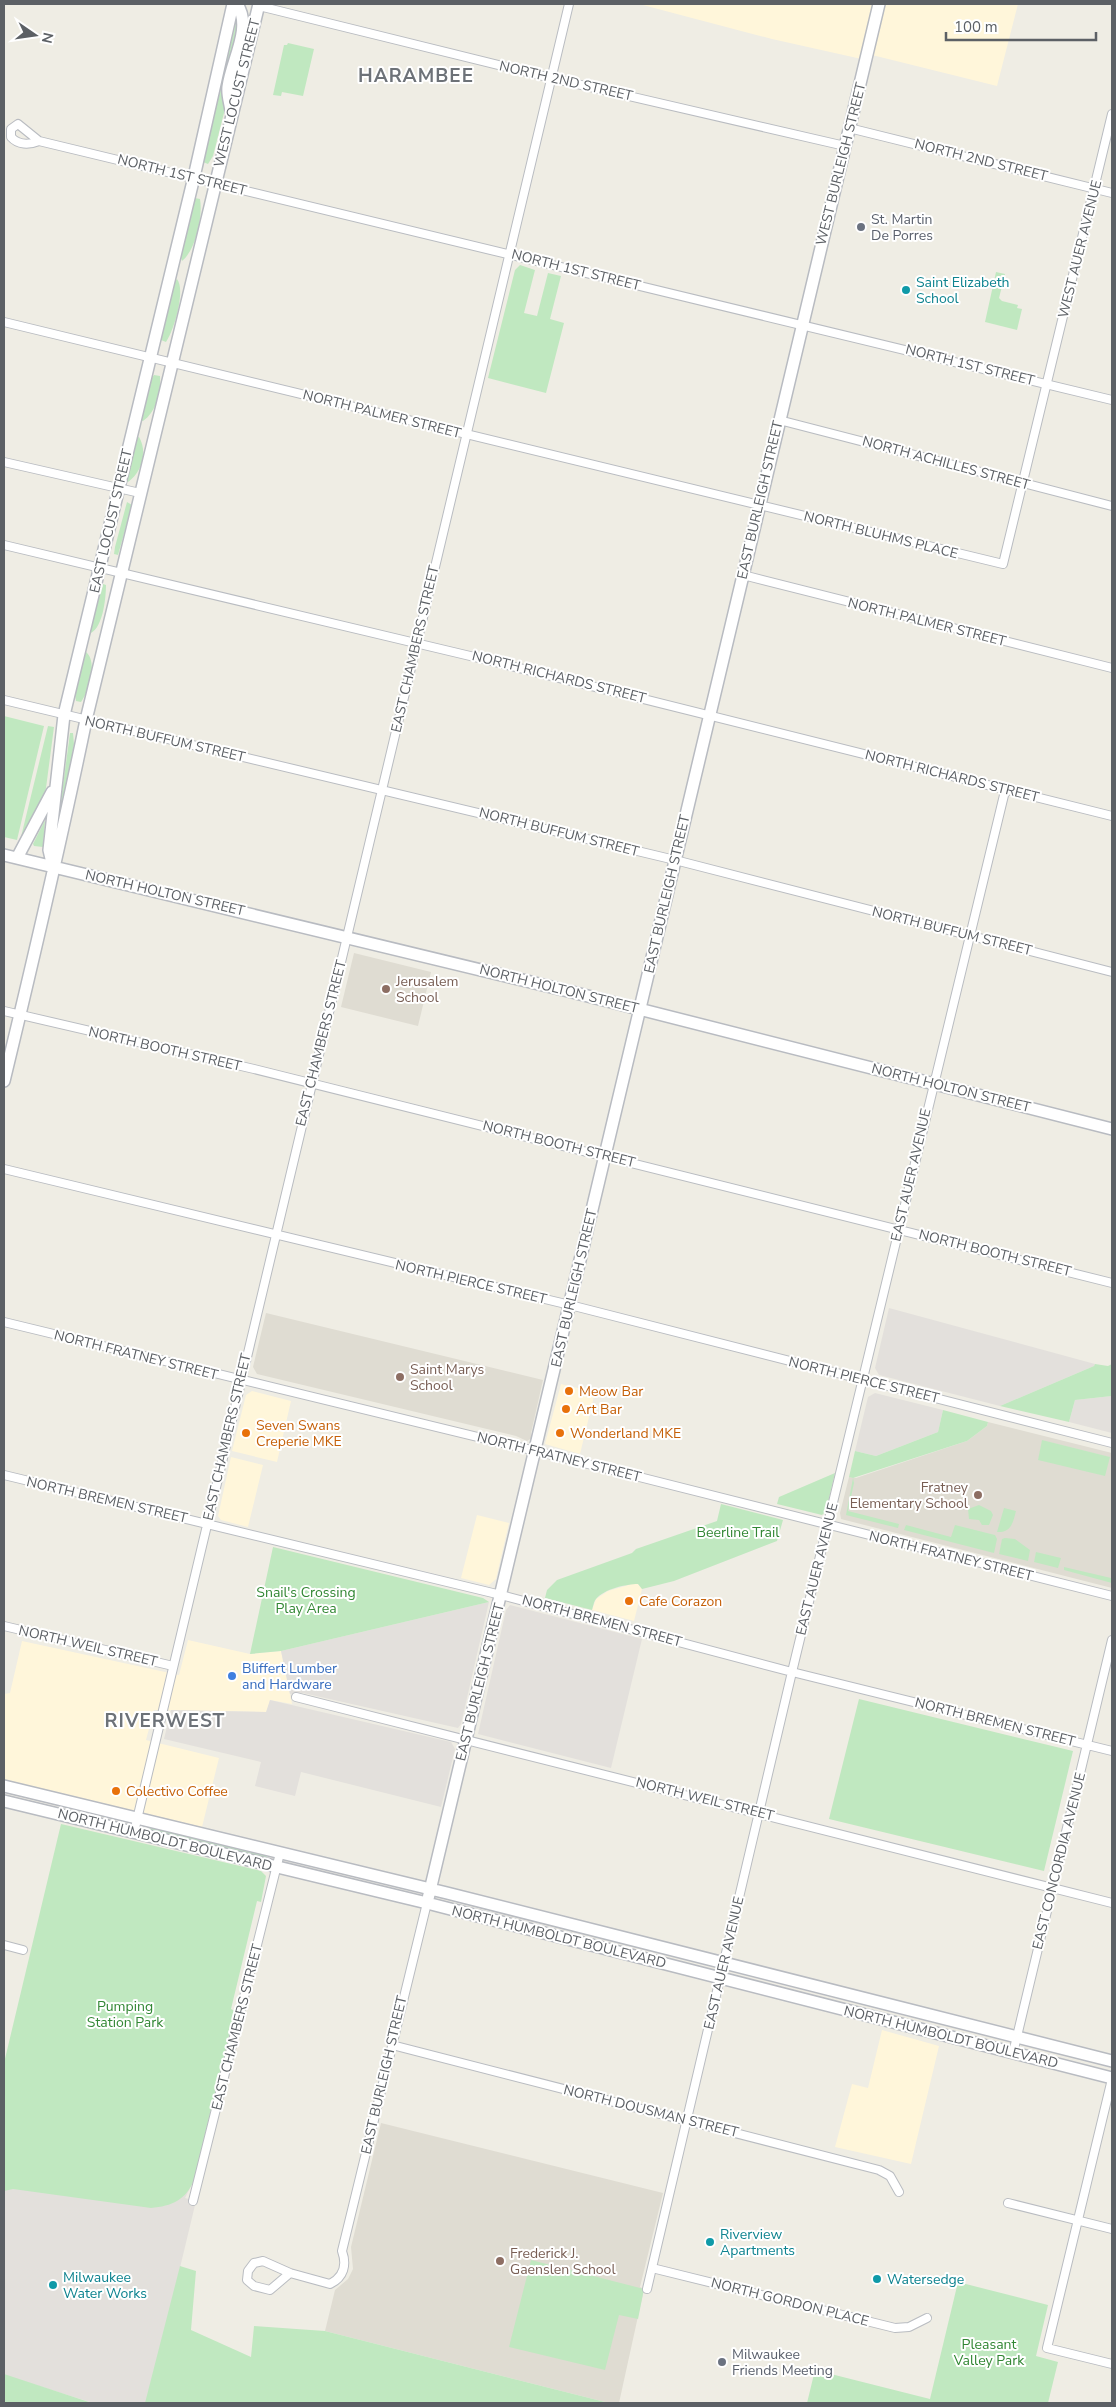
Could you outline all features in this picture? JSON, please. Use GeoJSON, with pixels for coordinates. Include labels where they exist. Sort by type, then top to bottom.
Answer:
{"type":"FeatureCollection","features":[{"type":"Feature","properties":{"kind":"main road","name":"WEST LOCUST STREET"},"geometry":{"type":"LineString","coordinates":[[194,178],[233,4]]}},
{"type":"Feature","properties":{"kind":"main road"},"geometry":{"type":"LineString","coordinates":[[232,118],[228,88],[244,23],[242,10],[237,4]]}},
{"type":"Feature","properties":{"kind":"main road","name":"WEST LOCUST STREET"},"geometry":{"type":"LineString","coordinates":[[216,183],[258,4]]}},
{"type":"Feature","properties":{"kind":"main road","name":"WEST BURLEIGH STREET"},"geometry":{"type":"LineString","coordinates":[[802,324],[879,4]]}},
{"type":"Feature","properties":{"kind":"main road","name":"EAST LOCUST STREET"},"geometry":{"type":"LineString","coordinates":[[53,866],[49,850],[64,715],[194,178]]}},
{"type":"Feature","properties":{"kind":"main road","name":"EAST LOCUST STREET"},"geometry":{"type":"LineString","coordinates":[[4,1081],[53,866],[62,840],[86,720],[216,183]]}},
{"type":"Feature","properties":{"kind":"main road","name":"EAST BURLEIGH STREET"},"geometry":{"type":"LineString","coordinates":[[427,1903],[502,1595],[802,324]]}},
{"type":"Feature","properties":{"kind":"main road"},"geometry":{"type":"LineString","coordinates":[[17,858],[30,837],[56,784]]}},
{"type":"Feature","properties":{"kind":"main road","name":"NORTH HOLTON STREET"},"geometry":{"type":"LineString","coordinates":[[4,855],[346,936],[1112,1129]]}},
{"type":"Feature","properties":{"kind":"main road","name":"NORTH HUMBOLDT BOULEVARD"},"geometry":{"type":"LineString","coordinates":[[4,1786],[430,1889],[1112,2061]]}},
{"type":"Feature","properties":{"kind":"main road","name":"NORTH HUMBOLDT BOULEVARD"},"geometry":{"type":"LineString","coordinates":[[4,1802],[427,1903],[1112,2078]]}},
{"type":"Feature","properties":{"kind":"street","name":"NORTH 2ND STREET"},"geometry":{"type":"LineString","coordinates":[[258,4],[551,78],[845,146]]}},
{"type":"Feature","properties":{"kind":"street","name":"EAST CHAMBERS STREET"},"geometry":{"type":"LineString","coordinates":[[134,1832],[310,1084],[569,4]]}},
{"type":"Feature","properties":{"kind":"street","name":"WEST AUER AVENUE"},"geometry":{"type":"LineString","coordinates":[[1047,383],[1112,114]]}},
{"type":"Feature","properties":{"kind":"street","name":"NORTH 2ND STREET"},"geometry":{"type":"LineString","coordinates":[[849,128],[1112,193]]}},
{"type":"Feature","properties":{"kind":"street","name":"NORTH 1ST STREET"},"geometry":{"type":"LineString","coordinates":[[39,141],[1112,400]]}},
{"type":"Feature","properties":{"kind":"street","name":"NORTH PALMER STREET"},"geometry":{"type":"LineString","coordinates":[[4,322],[759,505]]}},
{"type":"Feature","properties":{"kind":"street"},"geometry":{"type":"LineString","coordinates":[[1022,483],[1047,383]]}},
{"type":"Feature","properties":{"kind":"street","name":"NORTH ACHILLES STREET"},"geometry":{"type":"LineString","coordinates":[[779,420],[1112,506]]}},
{"type":"Feature","properties":{"kind":"street"},"geometry":{"type":"LineString","coordinates":[[4,462],[140,494]]}},
{"type":"Feature","properties":{"kind":"street","name":"NORTH BLUHMS PLACE"},"geometry":{"type":"LineString","coordinates":[[759,505],[1003,564],[1022,483]]}},
{"type":"Feature","properties":{"kind":"street","name":"NORTH RICHARDS STREET"},"geometry":{"type":"LineString","coordinates":[[4,545],[710,714],[1005,791],[1112,816]]}},
{"type":"Feature","properties":{"kind":"street","name":"NORTH PALMER STREET"},"geometry":{"type":"LineString","coordinates":[[742,575],[1112,668]]}},
{"type":"Feature","properties":{"kind":"street","name":"NORTH BUFFUM STREET"},"geometry":{"type":"LineString","coordinates":[[4,700],[675,860],[1112,972]]}},
{"type":"Feature","properties":{"kind":"street","name":"EAST AUER AVENUE"},"geometry":{"type":"LineString","coordinates":[[647,2289],[792,1672],[1005,791]]}},
{"type":"Feature","properties":{"kind":"street","name":"NORTH BOOTH STREET"},"geometry":{"type":"LineString","coordinates":[[4,1011],[899,1228],[1112,1283]]}},
{"type":"Feature","properties":{"kind":"street","name":"NORTH PIERCE STREET"},"geometry":{"type":"LineString","coordinates":[[4,1169],[570,1305],[1112,1443]]}},
{"type":"Feature","properties":{"kind":"street","name":"NORTH FRATNEY STREET"},"geometry":{"type":"LineString","coordinates":[[4,1322],[536,1451],[1112,1596]]}},
{"type":"Feature","properties":{"kind":"street","name":"NORTH BREMEN STREET"},"geometry":{"type":"LineString","coordinates":[[4,1475],[502,1595],[792,1672],[1112,1751]]}},
{"type":"Feature","properties":{"kind":"street","name":"NORTH WEIL STREET"},"geometry":{"type":"LineString","coordinates":[[4,1626],[173,1666]]}},
{"type":"Feature","properties":{"kind":"street","name":"EAST CONCORDIA AVENUE"},"geometry":{"type":"LineString","coordinates":[[1013,2053],[1112,1640]]}},
{"type":"Feature","properties":{"kind":"street","name":"NORTH WEIL STREET"},"geometry":{"type":"LineString","coordinates":[[296,1697],[466,1738],[1112,1903]]}},
{"type":"Feature","properties":{"kind":"street","name":"EAST CHAMBERS STREET"},"geometry":{"type":"LineString","coordinates":[[194,2201],[280,1853]]}},
{"type":"Feature","properties":{"kind":"street","name":"EAST BURLEIGH STREET"},"geometry":{"type":"LineString","coordinates":[[290,2273],[330,2284],[338,2280],[343,2272],[346,2261],[342,2251],[427,1903]]}},
{"type":"Feature","properties":{"kind":"street"},"geometry":{"type":"LineString","coordinates":[[4,1945],[23,1950]]}},
{"type":"Feature","properties":{"kind":"street","name":"NORTH DOUSMAN STREET"},"geometry":{"type":"LineString","coordinates":[[392,2045],[879,2170],[890,2176],[899,2192]]}},
{"type":"Feature","properties":{"kind":"street"},"geometry":{"type":"LineString","coordinates":[[1112,2078],[1047,2348],[1112,2364]]}},
{"type":"Feature","properties":{"kind":"street"},"geometry":{"type":"LineString","coordinates":[[1008,2203],[1112,2229]]}},
{"type":"Feature","properties":{"kind":"street"},"geometry":{"type":"LineString","coordinates":[[263,2261],[290,2273],[270,2290],[254,2286],[247,2280],[248,2271],[254,2263],[263,2261]]}},
{"type":"Feature","properties":{"kind":"street","name":"NORTH GORDON PLACE"},"geometry":{"type":"LineString","coordinates":[[652,2268],[895,2328],[909,2327],[927,2318]]}},
{"type":"Feature","properties":{"kind":"shaded area"},"geometry":{"type":"Polygon","coordinates":[[[639,4],[1018,4],[997,86],[868,54],[866,60],[772,39],[639,4]]]}},
{"type":"Feature","properties":{"kind":"shaded area","name":"Jerusalem School"},"geometry":{"type":"Polygon","coordinates":[[[354,953],[431,972],[418,1026],[341,1007],[354,953]]]}},
{"type":"Feature","properties":{"kind":"shaded area"},"geometry":{"type":"Polygon","coordinates":[[[889,1308],[1095,1364],[1000,1406],[879,1375],[875,1368],[889,1308]]]}},
{"type":"Feature","properties":{"kind":"shaded area","name":"Saint Marys School"},"geometry":{"type":"Polygon","coordinates":[[[266,1313],[543,1380],[531,1433],[532,1438],[527,1441],[516,1436],[257,1374],[253,1367],[266,1313]]]}},
{"type":"Feature","properties":{"kind":"shaded area"},"geometry":{"type":"Polygon","coordinates":[[[561,1384],[595,1392],[580,1454],[545,1444],[561,1384]]]}},
{"type":"Feature","properties":{"kind":"shaded area"},"geometry":{"type":"Polygon","coordinates":[[[252,1391],[291,1401],[277,1462],[232,1451],[246,1395],[252,1391]]]}},
{"type":"Feature","properties":{"kind":"shaded area"},"geometry":{"type":"Polygon","coordinates":[[[875,1393],[943,1410],[938,1432],[876,1456],[855,1451],[868,1397],[875,1393]]]}},
{"type":"Feature","properties":{"kind":"shaded area"},"geometry":{"type":"Polygon","coordinates":[[[1112,1396],[1112,1433],[1069,1422],[1075,1400],[1112,1396]]]}},
{"type":"Feature","properties":{"kind":"shaded area","name":"Fratney Elementary School"},"geometry":{"type":"Polygon","coordinates":[[[988,1422],[1112,1453],[1112,1588],[841,1519],[840,1513],[849,1477],[856,1478],[967,1441],[987,1426],[988,1422]]]}},
{"type":"Feature","properties":{"kind":"shaded area"},"geometry":{"type":"Polygon","coordinates":[[[231,1457],[263,1465],[248,1527],[221,1520],[218,1516],[231,1457]]]}},
{"type":"Feature","properties":{"kind":"shaded area"},"geometry":{"type":"Polygon","coordinates":[[[477,1515],[509,1523],[496,1579],[489,1585],[461,1578],[477,1515]]]}},
{"type":"Feature","properties":{"kind":"shaded area"},"geometry":{"type":"Polygon","coordinates":[[[638,1584],[642,1589],[634,1621],[592,1610],[596,1599],[608,1591],[638,1584]]]}},
{"type":"Feature","properties":{"kind":"shaded area"},"geometry":{"type":"Polygon","coordinates":[[[489,1602],[461,1724],[458,1728],[303,1693],[290,1694],[281,1651],[489,1602]]]}},
{"type":"Feature","properties":{"kind":"shaded area"},"geometry":{"type":"Polygon","coordinates":[[[510,1605],[642,1639],[611,1768],[478,1734],[506,1610],[510,1605]]]}},
{"type":"Feature","properties":{"kind":"shaded area"},"geometry":{"type":"Polygon","coordinates":[[[188,1640],[250,1654],[281,1651],[292,1704],[270,1700],[267,1712],[154,1710],[146,1740],[219,1758],[202,1827],[4,1780],[4,1694],[10,1693],[22,1641],[179,1675],[188,1640]]]}},
{"type":"Feature","properties":{"kind":"shaded area"},"geometry":{"type":"Polygon","coordinates":[[[270,1700],[451,1742],[455,1749],[441,1807],[301,1772],[295,1796],[255,1786],[261,1762],[164,1739],[171,1710],[266,1712],[270,1700]]]}},
{"type":"Feature","properties":{"kind":"shaded area"},"geometry":{"type":"Polygon","coordinates":[[[882,2030],[939,2046],[911,2164],[835,2147],[852,2084],[868,2088],[882,2030]]]}},
{"type":"Feature","properties":{"kind":"shaded area"},"geometry":{"type":"Polygon","coordinates":[[[4,2121],[194,2180],[185,2198],[196,2201],[166,2326],[151,2403],[93,2403],[4,2375],[4,2121]]]}},
{"type":"Feature","properties":{"kind":"shaded area","name":"Frederick J. Gaenslen School"},"geometry":{"type":"Polygon","coordinates":[[[381,2123],[663,2193],[640,2287],[644,2289],[619,2403],[609,2403],[325,2331],[335,2290],[348,2279],[353,2269],[351,2247],[381,2123]]]}},
{"type":"Feature","properties":{"kind":"green space"},"geometry":{"type":"Polygon","coordinates":[[[237,19],[240,20],[226,105],[213,156],[208,164],[203,162],[203,151],[237,19]]]}},
{"type":"Feature","properties":{"kind":"green space"},"geometry":{"type":"Polygon","coordinates":[[[288,43],[314,49],[303,96],[282,92],[281,96],[273,95],[284,45],[288,43]]]}},
{"type":"Feature","properties":{"kind":"green space"},"geometry":{"type":"Polygon","coordinates":[[[195,198],[200,199],[199,223],[195,241],[182,261],[180,253],[192,202],[195,198]]]}},
{"type":"Feature","properties":{"kind":"green space"},"geometry":{"type":"Polygon","coordinates":[[[520,265],[535,270],[524,313],[537,316],[548,273],[561,276],[550,319],[564,323],[546,393],[488,378],[515,270],[520,265]]]}},
{"type":"Feature","properties":{"kind":"green space"},"geometry":{"type":"Polygon","coordinates":[[[996,272],[1005,274],[999,298],[1002,301],[1018,305],[1017,308],[1022,309],[1017,330],[985,322],[996,272]]]}},
{"type":"Feature","properties":{"kind":"green space"},"geometry":{"type":"Polygon","coordinates":[[[177,279],[180,301],[166,342],[161,340],[160,334],[172,285],[177,279]]]}},
{"type":"Feature","properties":{"kind":"green space"},"geometry":{"type":"Polygon","coordinates":[[[154,375],[160,376],[159,395],[152,412],[143,421],[140,420],[150,381],[154,375]]]}},
{"type":"Feature","properties":{"kind":"green space"},"geometry":{"type":"Polygon","coordinates":[[[139,437],[143,449],[142,461],[137,473],[128,482],[126,481],[136,438],[139,437]]]}},
{"type":"Feature","properties":{"kind":"green space"},"geometry":{"type":"Polygon","coordinates":[[[127,502],[132,505],[118,555],[114,554],[115,547],[127,502]]]}},
{"type":"Feature","properties":{"kind":"green space"},"geometry":{"type":"Polygon","coordinates":[[[103,584],[106,585],[103,612],[98,625],[91,633],[89,632],[103,584]]]}},
{"type":"Feature","properties":{"kind":"green space"},"geometry":{"type":"Polygon","coordinates":[[[86,652],[90,657],[92,669],[87,691],[81,702],[76,701],[75,695],[86,652]]]}},
{"type":"Feature","properties":{"kind":"green space"},"geometry":{"type":"Polygon","coordinates":[[[4,716],[44,726],[17,840],[4,837],[4,716]]]}},
{"type":"Feature","properties":{"kind":"green space"},"geometry":{"type":"Polygon","coordinates":[[[48,726],[54,727],[46,788],[42,800],[20,841],[48,726]]]}},
{"type":"Feature","properties":{"kind":"green space"},"geometry":{"type":"Polygon","coordinates":[[[70,733],[73,733],[74,744],[60,823],[58,823],[70,733]]]}},
{"type":"Feature","properties":{"kind":"green space"},"geometry":{"type":"Polygon","coordinates":[[[45,820],[43,847],[34,846],[33,844],[45,820]]]}},
{"type":"Feature","properties":{"kind":"green space"},"geometry":{"type":"Polygon","coordinates":[[[1095,1364],[1108,1366],[1112,1364],[1112,1396],[1075,1400],[1069,1422],[1000,1406],[1094,1366],[1095,1364]]]}},
{"type":"Feature","properties":{"kind":"green space"},"geometry":{"type":"Polygon","coordinates":[[[943,1410],[988,1422],[987,1426],[967,1441],[853,1478],[849,1477],[855,1451],[876,1456],[938,1432],[943,1410]]]}},
{"type":"Feature","properties":{"kind":"green space"},"geometry":{"type":"Polygon","coordinates":[[[1042,1440],[1110,1457],[1105,1476],[1038,1460],[1042,1440]]]}},
{"type":"Feature","properties":{"kind":"green space","name":"Beerline Trail"},"geometry":{"type":"Polygon","coordinates":[[[835,1473],[826,1511],[822,1515],[777,1504],[779,1497],[835,1473]]]}},
{"type":"Feature","properties":{"kind":"green space"},"geometry":{"type":"Polygon","coordinates":[[[853,1478],[854,1483],[848,1511],[899,1524],[898,1528],[846,1515],[853,1478]]]}},
{"type":"Feature","properties":{"kind":"green space","name":"Beerline Trail"},"geometry":{"type":"Polygon","coordinates":[[[721,1504],[783,1520],[777,1541],[674,1581],[642,1589],[638,1584],[628,1585],[604,1592],[596,1599],[592,1610],[545,1598],[547,1590],[557,1580],[632,1553],[636,1549],[717,1521],[721,1504]]]}},
{"type":"Feature","properties":{"kind":"green space"},"geometry":{"type":"Polygon","coordinates":[[[979,1505],[991,1511],[993,1515],[989,1525],[982,1525],[979,1520],[969,1519],[968,1509],[979,1505]]]}},
{"type":"Feature","properties":{"kind":"green space"},"geometry":{"type":"Polygon","coordinates":[[[1004,1508],[1016,1511],[1014,1519],[1008,1529],[997,1532],[1004,1508]]]}},
{"type":"Feature","properties":{"kind":"green space"},"geometry":{"type":"Polygon","coordinates":[[[906,1525],[951,1537],[955,1525],[995,1535],[997,1539],[994,1553],[904,1530],[906,1525]]]}},
{"type":"Feature","properties":{"kind":"green space"},"geometry":{"type":"Polygon","coordinates":[[[1002,1539],[1015,1539],[1030,1550],[1028,1561],[999,1554],[1002,1539]]]}},
{"type":"Feature","properties":{"kind":"green space","name":"Snail's Crossing Play Area"},"geometry":{"type":"Polygon","coordinates":[[[273,1547],[483,1598],[489,1602],[281,1651],[250,1654],[273,1547]]]}},
{"type":"Feature","properties":{"kind":"green space"},"geometry":{"type":"Polygon","coordinates":[[[1036,1552],[1061,1558],[1058,1568],[1034,1562],[1036,1552]]]}},
{"type":"Feature","properties":{"kind":"green space"},"geometry":{"type":"Polygon","coordinates":[[[1064,1567],[1111,1578],[1112,1574],[1112,1583],[1064,1570],[1064,1567]]]}},
{"type":"Feature","properties":{"kind":"green space"},"geometry":{"type":"Polygon","coordinates":[[[859,1699],[1073,1751],[1044,1871],[829,1819],[859,1699]]]}},
{"type":"Feature","properties":{"kind":"green space","name":"Pumping Station Park"},"geometry":{"type":"Polygon","coordinates":[[[61,1824],[261,1871],[266,1876],[261,1902],[257,1901],[231,2009],[235,2011],[194,2180],[187,2193],[172,2204],[165,2206],[151,2208],[13,2189],[4,2191],[4,2063],[61,1824]]]}},
{"type":"Feature","properties":{"kind":"green space"},"geometry":{"type":"Polygon","coordinates":[[[150,1826],[267,1855],[266,1860],[154,1833],[149,1830],[150,1826]]]}},
{"type":"Feature","properties":{"kind":"green space"},"geometry":{"type":"Polygon","coordinates":[[[531,2260],[644,2289],[638,2319],[619,2315],[605,2370],[509,2347],[531,2260]]]}},
{"type":"Feature","properties":{"kind":"green space"},"geometry":{"type":"Polygon","coordinates":[[[180,2266],[196,2271],[191,2330],[251,2357],[254,2326],[325,2331],[609,2403],[145,2403],[180,2266]]]}},
{"type":"Feature","properties":{"kind":"green space","name":"Pleasant Valley Park"},"geometry":{"type":"Polygon","coordinates":[[[958,2282],[1048,2305],[1036,2356],[1058,2362],[1048,2403],[807,2403],[815,2370],[930,2399],[958,2282]]]}},
{"type":"Feature","properties":{"kind":"green space"},"geometry":{"type":"Polygon","coordinates":[[[4,2374],[92,2403],[4,2403],[4,2374]]]}},
{"type":"Feature","properties":{"kind":"place","name":"St. Martin De Porres"},"geometry":{"type":"Point","coordinates":[861,227]}},
{"type":"Feature","properties":{"kind":"place","name":"Saint Elizabeth School"},"geometry":{"type":"Point","coordinates":[906,290]}},
{"type":"Feature","properties":{"kind":"place","name":"Jerusalem School"},"geometry":{"type":"Point","coordinates":[386,989]}},
{"type":"Feature","properties":{"kind":"place","name":"Saint Marys School"},"geometry":{"type":"Point","coordinates":[400,1377]}},
{"type":"Feature","properties":{"kind":"place","name":"Meow Bar"},"geometry":{"type":"Point","coordinates":[569,1391]}},
{"type":"Feature","properties":{"kind":"place","name":"Art Bar"},"geometry":{"type":"Point","coordinates":[566,1409]}},
{"type":"Feature","properties":{"kind":"place","name":"Seven Swans Creperie MKE"},"geometry":{"type":"Point","coordinates":[246,1433]}},
{"type":"Feature","properties":{"kind":"place","name":"Wonderland MKE"},"geometry":{"type":"Point","coordinates":[560,1433]}},
{"type":"Feature","properties":{"kind":"place","name":"Fratney Elementary School"},"geometry":{"type":"Point","coordinates":[978,1495]}},
{"type":"Feature","properties":{"kind":"place","name":"Cafe Corazon"},"geometry":{"type":"Point","coordinates":[629,1601]}},
{"type":"Feature","properties":{"kind":"place","name":"Bliffert Lumber and Hardware"},"geometry":{"type":"Point","coordinates":[232,1676]}},
{"type":"Feature","properties":{"kind":"place","name":"Colectivo Coffee"},"geometry":{"type":"Point","coordinates":[116,1791]}},
{"type":"Feature","properties":{"kind":"place","name":"Riverview Apartments"},"geometry":{"type":"Point","coordinates":[710,2242]}},
{"type":"Feature","properties":{"kind":"place","name":"Frederick J. Gaenslen School"},"geometry":{"type":"Point","coordinates":[500,2261]}},
{"type":"Feature","properties":{"kind":"place","name":"Watersedge"},"geometry":{"type":"Point","coordinates":[877,2279]}},
{"type":"Feature","properties":{"kind":"place","name":"Milwaukee Water Works"},"geometry":{"type":"Point","coordinates":[53,2285]}},
{"type":"Feature","properties":{"kind":"place","name":"Milwaukee Friends Meeting"},"geometry":{"type":"Point","coordinates":[722,2362]}},
{"type":"Feature","properties":{"kind":"district","name":"HARAMBEE"},"geometry":{"type":"Point","coordinates":[416,76]}},
{"type":"Feature","properties":{"kind":"district","name":"RIVERWEST"},"geometry":{"type":"Point","coordinates":[165,1721]}}]}
